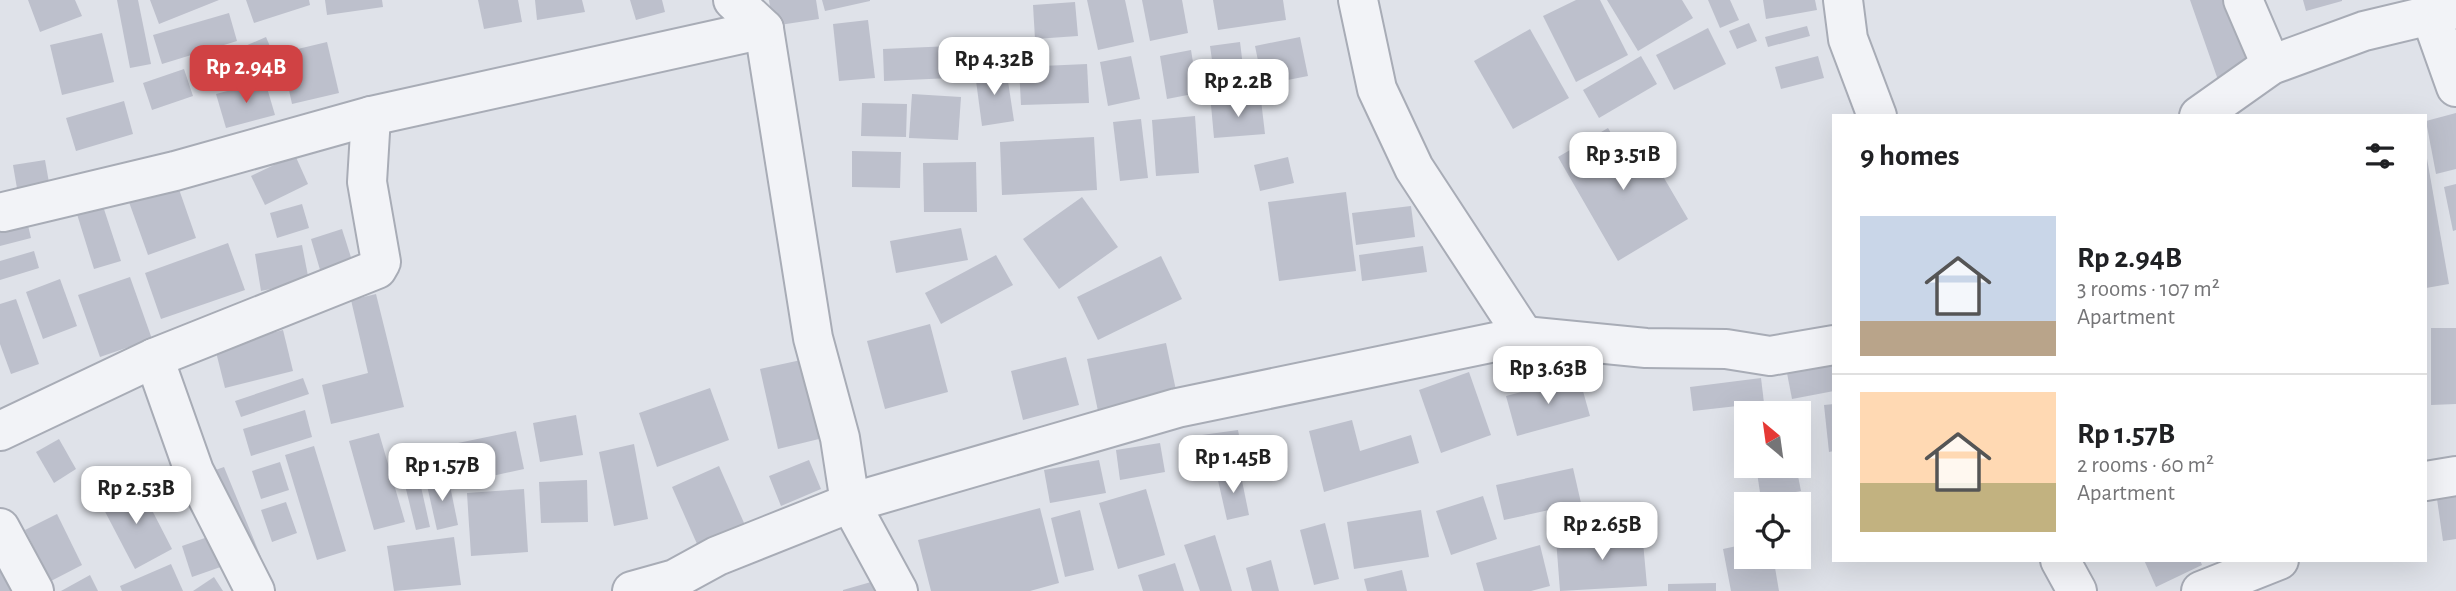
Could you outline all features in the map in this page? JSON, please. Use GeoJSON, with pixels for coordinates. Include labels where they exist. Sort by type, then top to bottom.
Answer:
{"type":"FeatureCollection","features":[{"type":"Feature","properties":{"kind":"street"},"geometry":{"type":"LineString","coordinates":[[733,0],[764,29],[813,338],[840,438],[850,503],[898,591]]}},
{"type":"Feature","properties":{"kind":"street"},"geometry":{"type":"LineString","coordinates":[[1358,0],[1377,89],[1414,168],[1524,336]]}},
{"type":"Feature","properties":{"kind":"street"},"geometry":{"type":"LineString","coordinates":[[1843,0],[1848,39],[1876,114]]}},
{"type":"Feature","properties":{"kind":"street"},"geometry":{"type":"LineString","coordinates":[[2243,0],[2271,65]]}},
{"type":"Feature","properties":{"kind":"street"},"geometry":{"type":"LineString","coordinates":[[2202,114],[2271,65],[2364,31],[2446,8],[2456,88]]}},
{"type":"Feature","properties":{"kind":"street"},"geometry":{"type":"LineString","coordinates":[[3,212],[175,171],[371,116],[764,29]]}},
{"type":"Feature","properties":{"kind":"street"},"geometry":{"type":"LineString","coordinates":[[0,431],[92,385],[154,358],[377,269],[381,262],[367,182],[371,116]]}},
{"type":"Feature","properties":{"kind":"street"},"geometry":{"type":"LineString","coordinates":[[649,588],[675,579],[717,556],[850,503],[1177,408],[1524,336],[1646,348],[1726,349],[1770,356],[1832,345]]}},
{"type":"Feature","properties":{"kind":"street"},"geometry":{"type":"LineString","coordinates":[[154,358],[194,471],[255,591]]}},
{"type":"Feature","properties":{"kind":"street"},"geometry":{"type":"LineString","coordinates":[[2427,481],[2456,476]]}},
{"type":"Feature","properties":{"kind":"street"},"geometry":{"type":"LineString","coordinates":[[0,528],[34,591]]}},
{"type":"Feature","properties":{"kind":"street"},"geometry":{"type":"LineString","coordinates":[[2061,562],[2077,591]]}},
{"type":"Feature","properties":{"kind":"street"},"geometry":{"type":"LineString","coordinates":[[2201,591],[2274,562]]}},
{"type":"Feature","properties":{"kind":"building"},"geometry":{"type":"Polygon","coordinates":[[[28,0],[75,0],[82,16],[40,32],[28,0]]]}},
{"type":"Feature","properties":{"kind":"building"},"geometry":{"type":"Polygon","coordinates":[[[117,0],[138,0],[151,64],[130,68],[117,0]]]}},
{"type":"Feature","properties":{"kind":"building"},"geometry":{"type":"Polygon","coordinates":[[[150,0],[219,0],[159,24],[150,0]]]}},
{"type":"Feature","properties":{"kind":"building"},"geometry":{"type":"Polygon","coordinates":[[[246,0],[309,0],[310,5],[254,23],[246,0]]]}},
{"type":"Feature","properties":{"kind":"building"},"geometry":{"type":"Polygon","coordinates":[[[325,0],[382,0],[383,7],[327,15],[325,0]]]}},
{"type":"Feature","properties":{"kind":"building"},"geometry":{"type":"Polygon","coordinates":[[[478,0],[518,0],[522,22],[484,29],[478,0]]]}},
{"type":"Feature","properties":{"kind":"building"},"geometry":{"type":"Polygon","coordinates":[[[535,0],[582,0],[585,12],[537,20],[535,0]]]}},
{"type":"Feature","properties":{"kind":"building"},"geometry":{"type":"Polygon","coordinates":[[[630,0],[662,0],[665,12],[636,20],[630,0]]]}},
{"type":"Feature","properties":{"kind":"building"},"geometry":{"type":"Polygon","coordinates":[[[769,0],[816,0],[819,19],[773,26],[769,0]]]}},
{"type":"Feature","properties":{"kind":"building"},"geometry":{"type":"Polygon","coordinates":[[[822,0],[870,0],[870,1],[825,11],[822,0]]]}},
{"type":"Feature","properties":{"kind":"building"},"geometry":{"type":"Polygon","coordinates":[[[1087,0],[1125,0],[1134,42],[1098,50],[1087,0]]]}},
{"type":"Feature","properties":{"kind":"building"},"geometry":{"type":"Polygon","coordinates":[[[1142,0],[1182,0],[1188,33],[1150,41],[1142,0]]]}},
{"type":"Feature","properties":{"kind":"building"},"geometry":{"type":"Polygon","coordinates":[[[1213,0],[1283,0],[1286,20],[1218,30],[1213,0]]]}},
{"type":"Feature","properties":{"kind":"building"},"geometry":{"type":"Polygon","coordinates":[[[1576,0],[1600,0],[1628,55],[1576,82],[1543,16],[1576,0]]]}},
{"type":"Feature","properties":{"kind":"building"},"geometry":{"type":"Polygon","coordinates":[[[1607,0],[1682,0],[1693,18],[1638,51],[1607,0]]]}},
{"type":"Feature","properties":{"kind":"building"},"geometry":{"type":"Polygon","coordinates":[[[1708,0],[1730,0],[1739,20],[1720,28],[1708,0]]]}},
{"type":"Feature","properties":{"kind":"building"},"geometry":{"type":"Polygon","coordinates":[[[1763,0],[1815,0],[1817,10],[1766,19],[1763,0]]]}},
{"type":"Feature","properties":{"kind":"building"},"geometry":{"type":"Polygon","coordinates":[[[2190,0],[2233,0],[2256,67],[2218,80],[2190,0]]]}},
{"type":"Feature","properties":{"kind":"building"},"geometry":{"type":"Polygon","coordinates":[[[2303,0],[2342,0],[2342,1],[2306,11],[2303,0]]]}},
{"type":"Feature","properties":{"kind":"building"},"geometry":{"type":"Polygon","coordinates":[[[1075,2],[1078,36],[1035,39],[1033,5],[1075,2]]]}},
{"type":"Feature","properties":{"kind":"building"},"geometry":{"type":"Polygon","coordinates":[[[229,13],[237,41],[162,64],[153,35],[229,13]]]}},
{"type":"Feature","properties":{"kind":"building"},"geometry":{"type":"Polygon","coordinates":[[[868,20],[875,78],[839,81],[833,24],[868,20]]]}},
{"type":"Feature","properties":{"kind":"building"},"geometry":{"type":"Polygon","coordinates":[[[1749,23],[1757,41],[1737,49],[1729,31],[1749,23]]]}},
{"type":"Feature","properties":{"kind":"building"},"geometry":{"type":"Polygon","coordinates":[[[1807,26],[1810,36],[1768,47],[1765,37],[1807,26]]]}},
{"type":"Feature","properties":{"kind":"building"},"geometry":{"type":"Polygon","coordinates":[[[1708,28],[1726,64],[1674,90],[1656,55],[1708,28]]]}},
{"type":"Feature","properties":{"kind":"building"},"geometry":{"type":"Polygon","coordinates":[[[1530,29],[1569,98],[1513,129],[1474,61],[1530,29]]]}},
{"type":"Feature","properties":{"kind":"building"},"geometry":{"type":"Polygon","coordinates":[[[102,33],[114,82],[62,95],[50,45],[102,33]]]}},
{"type":"Feature","properties":{"kind":"building"},"geometry":{"type":"Polygon","coordinates":[[[266,37],[277,63],[248,76],[236,50],[266,37]]]}},
{"type":"Feature","properties":{"kind":"building"},"geometry":{"type":"Polygon","coordinates":[[[1300,37],[1308,76],[1263,85],[1255,46],[1300,37]]]}},
{"type":"Feature","properties":{"kind":"building"},"geometry":{"type":"Polygon","coordinates":[[[327,42],[339,93],[292,104],[281,53],[327,42]]]}},
{"type":"Feature","properties":{"kind":"building"},"geometry":{"type":"Polygon","coordinates":[[[1240,42],[1246,91],[1217,95],[1210,46],[1240,42]]]}},
{"type":"Feature","properties":{"kind":"building"},"geometry":{"type":"Polygon","coordinates":[[[951,46],[952,78],[884,81],[883,49],[951,46]]]}},
{"type":"Feature","properties":{"kind":"building"},"geometry":{"type":"Polygon","coordinates":[[[1191,50],[1198,93],[1167,99],[1160,56],[1191,50]]]}},
{"type":"Feature","properties":{"kind":"building"},"geometry":{"type":"Polygon","coordinates":[[[224,51],[235,72],[210,85],[199,64],[224,51]]]}},
{"type":"Feature","properties":{"kind":"building"},"geometry":{"type":"Polygon","coordinates":[[[1131,56],[1140,99],[1108,106],[1100,62],[1131,56]]]}},
{"type":"Feature","properties":{"kind":"building"},"geometry":{"type":"Polygon","coordinates":[[[1641,56],[1657,84],[1599,118],[1583,90],[1641,56]]]}},
{"type":"Feature","properties":{"kind":"building"},"geometry":{"type":"Polygon","coordinates":[[[1818,56],[1824,78],[1781,89],[1775,67],[1818,56]]]}},
{"type":"Feature","properties":{"kind":"building"},"geometry":{"type":"Polygon","coordinates":[[[1087,64],[1089,103],[1021,105],[1019,67],[1087,64]]]}},
{"type":"Feature","properties":{"kind":"building"},"geometry":{"type":"Polygon","coordinates":[[[1006,68],[1014,121],[982,126],[975,73],[1006,68]]]}},
{"type":"Feature","properties":{"kind":"building"},"geometry":{"type":"Polygon","coordinates":[[[184,69],[193,96],[152,110],[143,83],[184,69]]]}},
{"type":"Feature","properties":{"kind":"building"},"geometry":{"type":"Polygon","coordinates":[[[265,81],[275,115],[226,128],[216,94],[265,81]]]}},
{"type":"Feature","properties":{"kind":"building"},"geometry":{"type":"Polygon","coordinates":[[[912,94],[961,97],[958,140],[909,138],[912,94]]]}},
{"type":"Feature","properties":{"kind":"building"},"geometry":{"type":"Polygon","coordinates":[[[1261,100],[1265,134],[1214,138],[1211,105],[1261,100]]]}},
{"type":"Feature","properties":{"kind":"building"},"geometry":{"type":"Polygon","coordinates":[[[124,101],[133,134],[76,151],[66,118],[124,101]]]}},
{"type":"Feature","properties":{"kind":"building"},"geometry":{"type":"Polygon","coordinates":[[[862,103],[907,104],[906,137],[861,136],[862,103]]]}},
{"type":"Feature","properties":{"kind":"building"},"geometry":{"type":"Polygon","coordinates":[[[2456,113],[2456,169],[2436,174],[2427,121],[2456,113]]]}},
{"type":"Feature","properties":{"kind":"building"},"geometry":{"type":"Polygon","coordinates":[[[1195,116],[1199,173],[1156,176],[1152,120],[1195,116]]]}},
{"type":"Feature","properties":{"kind":"building"},"geometry":{"type":"Polygon","coordinates":[[[1141,119],[1148,178],[1120,181],[1113,122],[1141,119]]]}},
{"type":"Feature","properties":{"kind":"building"},"geometry":{"type":"Polygon","coordinates":[[[1608,128],[1620,149],[1640,137],[1688,219],[1618,261],[1558,157],[1608,128]]]}},
{"type":"Feature","properties":{"kind":"building"},"geometry":{"type":"Polygon","coordinates":[[[1094,137],[1097,190],[1002,195],[1000,142],[1094,137]]]}},
{"type":"Feature","properties":{"kind":"building"},"geometry":{"type":"Polygon","coordinates":[[[852,151],[901,152],[900,188],[852,187],[852,151]]]}},
{"type":"Feature","properties":{"kind":"building"},"geometry":{"type":"Polygon","coordinates":[[[295,155],[308,184],[265,205],[251,176],[295,155]]]}},
{"type":"Feature","properties":{"kind":"building"},"geometry":{"type":"Polygon","coordinates":[[[1288,157],[1294,183],[1260,191],[1254,165],[1288,157]]]}},
{"type":"Feature","properties":{"kind":"building"},"geometry":{"type":"Polygon","coordinates":[[[2427,159],[2449,284],[2427,288],[2427,159]]]}},
{"type":"Feature","properties":{"kind":"building"},"geometry":{"type":"Polygon","coordinates":[[[45,160],[51,194],[19,200],[13,165],[45,160]]]}},
{"type":"Feature","properties":{"kind":"building"},"geometry":{"type":"Polygon","coordinates":[[[976,162],[977,212],[924,212],[923,163],[976,162]]]}},
{"type":"Feature","properties":{"kind":"building"},"geometry":{"type":"Polygon","coordinates":[[[174,175],[196,238],[148,255],[125,191],[174,175]]]}},
{"type":"Feature","properties":{"kind":"building"},"geometry":{"type":"Polygon","coordinates":[[[2456,184],[2456,230],[2453,231],[2444,187],[2456,184]]]}},
{"type":"Feature","properties":{"kind":"building"},"geometry":{"type":"Polygon","coordinates":[[[1346,192],[1356,271],[1279,281],[1268,202],[1346,192]]]}},
{"type":"Feature","properties":{"kind":"building"},"geometry":{"type":"Polygon","coordinates":[[[1082,197],[1118,247],[1059,289],[1023,239],[1082,197]]]}},
{"type":"Feature","properties":{"kind":"building"},"geometry":{"type":"Polygon","coordinates":[[[102,203],[121,261],[94,269],[76,211],[102,203]]]}},
{"type":"Feature","properties":{"kind":"building"},"geometry":{"type":"Polygon","coordinates":[[[302,204],[309,228],[277,238],[270,213],[302,204]]]}},
{"type":"Feature","properties":{"kind":"building"},"geometry":{"type":"Polygon","coordinates":[[[1411,206],[1415,237],[1356,245],[1352,213],[1411,206]]]}},
{"type":"Feature","properties":{"kind":"building"},"geometry":{"type":"Polygon","coordinates":[[[26,217],[31,238],[0,246],[0,223],[26,217]]]}},
{"type":"Feature","properties":{"kind":"building"},"geometry":{"type":"Polygon","coordinates":[[[961,228],[968,260],[896,273],[890,241],[961,228]]]}},
{"type":"Feature","properties":{"kind":"building"},"geometry":{"type":"Polygon","coordinates":[[[342,229],[355,270],[323,280],[311,239],[342,229]]]}},
{"type":"Feature","properties":{"kind":"building"},"geometry":{"type":"Polygon","coordinates":[[[228,243],[245,290],[161,319],[145,273],[228,243]]]}},
{"type":"Feature","properties":{"kind":"building"},"geometry":{"type":"Polygon","coordinates":[[[302,245],[309,281],[261,291],[255,254],[302,245]]]}},
{"type":"Feature","properties":{"kind":"building"},"geometry":{"type":"Polygon","coordinates":[[[1423,246],[1427,272],[1362,281],[1359,255],[1423,246]]]}},
{"type":"Feature","properties":{"kind":"building"},"geometry":{"type":"Polygon","coordinates":[[[34,251],[39,268],[0,280],[0,261],[34,251]]]}},
{"type":"Feature","properties":{"kind":"building"},"geometry":{"type":"Polygon","coordinates":[[[996,255],[1013,285],[941,324],[925,293],[996,255]]]}},
{"type":"Feature","properties":{"kind":"building"},"geometry":{"type":"Polygon","coordinates":[[[1161,256],[1182,299],[1098,340],[1077,297],[1161,256]]]}},
{"type":"Feature","properties":{"kind":"building"},"geometry":{"type":"Polygon","coordinates":[[[130,277],[152,339],[100,357],[78,295],[130,277]]]}},
{"type":"Feature","properties":{"kind":"building"},"geometry":{"type":"Polygon","coordinates":[[[60,279],[77,326],[43,339],[26,292],[60,279]]]}},
{"type":"Feature","properties":{"kind":"building"},"geometry":{"type":"Polygon","coordinates":[[[376,294],[404,407],[331,424],[322,385],[368,373],[351,300],[376,294]]]}},
{"type":"Feature","properties":{"kind":"building"},"geometry":{"type":"Polygon","coordinates":[[[16,299],[39,364],[11,374],[0,344],[0,304],[16,299]]]}},
{"type":"Feature","properties":{"kind":"building"},"geometry":{"type":"Polygon","coordinates":[[[930,324],[948,392],[885,409],[867,341],[930,324]]]}},
{"type":"Feature","properties":{"kind":"building"},"geometry":{"type":"Polygon","coordinates":[[[2431,328],[2456,328],[2456,404],[2431,405],[2431,328]]]}},
{"type":"Feature","properties":{"kind":"building"},"geometry":{"type":"Polygon","coordinates":[[[283,330],[293,371],[225,388],[215,348],[283,330]]]}},
{"type":"Feature","properties":{"kind":"building"},"geometry":{"type":"Polygon","coordinates":[[[1166,343],[1177,395],[1098,411],[1087,359],[1166,343]]]}},
{"type":"Feature","properties":{"kind":"building"},"geometry":{"type":"Polygon","coordinates":[[[1066,357],[1079,405],[1023,420],[1011,371],[1066,357]]]}},
{"type":"Feature","properties":{"kind":"building"},"geometry":{"type":"Polygon","coordinates":[[[1832,359],[1832,391],[1792,399],[1786,368],[1832,359]]]}},
{"type":"Feature","properties":{"kind":"building"},"geometry":{"type":"Polygon","coordinates":[[[801,360],[819,439],[778,449],[760,369],[801,360]]]}},
{"type":"Feature","properties":{"kind":"building"},"geometry":{"type":"Polygon","coordinates":[[[1469,372],[1491,435],[1441,453],[1419,390],[1469,372]]]}},
{"type":"Feature","properties":{"kind":"building"},"geometry":{"type":"Polygon","coordinates":[[[1579,377],[1590,416],[1517,436],[1506,396],[1579,377]]]}},
{"type":"Feature","properties":{"kind":"building"},"geometry":{"type":"Polygon","coordinates":[[[303,378],[309,394],[241,417],[235,401],[303,378]]]}},
{"type":"Feature","properties":{"kind":"building"},"geometry":{"type":"Polygon","coordinates":[[[1761,378],[1764,401],[1734,401],[1734,406],[1693,411],[1690,387],[1761,378]]]}},
{"type":"Feature","properties":{"kind":"building"},"geometry":{"type":"Polygon","coordinates":[[[710,388],[729,440],[657,467],[639,413],[710,388]]]}},
{"type":"Feature","properties":{"kind":"building"},"geometry":{"type":"Polygon","coordinates":[[[1832,404],[1832,451],[1829,452],[1824,405],[1832,404]]]}},
{"type":"Feature","properties":{"kind":"building"},"geometry":{"type":"Polygon","coordinates":[[[305,410],[312,437],[251,456],[243,429],[305,410]]]}},
{"type":"Feature","properties":{"kind":"building"},"geometry":{"type":"Polygon","coordinates":[[[576,415],[583,455],[540,462],[533,423],[576,415]]]}},
{"type":"Feature","properties":{"kind":"building"},"geometry":{"type":"Polygon","coordinates":[[[1352,420],[1360,451],[1411,435],[1419,463],[1324,492],[1309,431],[1352,420]]]}},
{"type":"Feature","properties":{"kind":"building"},"geometry":{"type":"Polygon","coordinates":[[[1238,430],[1244,461],[1207,467],[1202,435],[1238,430]]]}},
{"type":"Feature","properties":{"kind":"building"},"geometry":{"type":"Polygon","coordinates":[[[516,431],[524,469],[465,482],[458,443],[516,431]]]}},
{"type":"Feature","properties":{"kind":"building"},"geometry":{"type":"Polygon","coordinates":[[[379,433],[405,522],[374,530],[349,441],[379,433]]]}},
{"type":"Feature","properties":{"kind":"building"},"geometry":{"type":"Polygon","coordinates":[[[59,439],[76,469],[54,483],[36,452],[59,439]]]}},
{"type":"Feature","properties":{"kind":"building"},"geometry":{"type":"Polygon","coordinates":[[[1160,443],[1165,472],[1120,480],[1116,450],[1160,443]]]}},
{"type":"Feature","properties":{"kind":"building"},"geometry":{"type":"Polygon","coordinates":[[[634,444],[648,519],[614,526],[599,452],[634,444]]]}},
{"type":"Feature","properties":{"kind":"building"},"geometry":{"type":"Polygon","coordinates":[[[314,446],[346,551],[317,560],[285,455],[314,446]]]}},
{"type":"Feature","properties":{"kind":"building"},"geometry":{"type":"Polygon","coordinates":[[[809,460],[821,489],[781,506],[769,476],[809,460]]]}},
{"type":"Feature","properties":{"kind":"building"},"geometry":{"type":"Polygon","coordinates":[[[1099,460],[1106,493],[1050,503],[1044,470],[1099,460]]]}},
{"type":"Feature","properties":{"kind":"building"},"geometry":{"type":"Polygon","coordinates":[[[280,462],[289,490],[261,499],[252,471],[280,462]]]}},
{"type":"Feature","properties":{"kind":"building"},"geometry":{"type":"Polygon","coordinates":[[[719,466],[748,532],[701,553],[672,487],[719,466]]]}},
{"type":"Feature","properties":{"kind":"building"},"geometry":{"type":"Polygon","coordinates":[[[224,467],[261,557],[245,564],[204,474],[224,467]]]}},
{"type":"Feature","properties":{"kind":"building"},"geometry":{"type":"Polygon","coordinates":[[[1573,468],[1581,503],[1504,520],[1496,485],[1573,468]]]}},
{"type":"Feature","properties":{"kind":"building"},"geometry":{"type":"Polygon","coordinates":[[[417,469],[430,527],[416,530],[402,473],[417,469]]]}},
{"type":"Feature","properties":{"kind":"building"},"geometry":{"type":"Polygon","coordinates":[[[1240,471],[1249,515],[1227,520],[1217,476],[1240,471]]]}},
{"type":"Feature","properties":{"kind":"building"},"geometry":{"type":"Polygon","coordinates":[[[448,476],[458,525],[437,530],[426,481],[448,476]]]}},
{"type":"Feature","properties":{"kind":"building"},"geometry":{"type":"Polygon","coordinates":[[[1758,478],[1798,478],[1801,491],[1796,492],[1760,492],[1758,478]]]}},
{"type":"Feature","properties":{"kind":"building"},"geometry":{"type":"Polygon","coordinates":[[[587,480],[588,522],[541,523],[539,482],[587,480]]]}},
{"type":"Feature","properties":{"kind":"building"},"geometry":{"type":"Polygon","coordinates":[[[138,483],[172,549],[135,569],[100,502],[138,483]]]}},
{"type":"Feature","properties":{"kind":"building"},"geometry":{"type":"Polygon","coordinates":[[[524,489],[528,552],[471,556],[467,493],[524,489]]]}},
{"type":"Feature","properties":{"kind":"building"},"geometry":{"type":"Polygon","coordinates":[[[1146,489],[1165,555],[1118,569],[1099,503],[1146,489]]]}},
{"type":"Feature","properties":{"kind":"building"},"geometry":{"type":"Polygon","coordinates":[[[1483,496],[1497,539],[1451,555],[1436,511],[1483,496]]]}},
{"type":"Feature","properties":{"kind":"building"},"geometry":{"type":"Polygon","coordinates":[[[2456,496],[2456,539],[2443,541],[2437,499],[2456,496]]]}},
{"type":"Feature","properties":{"kind":"building"},"geometry":{"type":"Polygon","coordinates":[[[286,502],[297,533],[272,542],[261,510],[286,502]]]}},
{"type":"Feature","properties":{"kind":"building"},"geometry":{"type":"Polygon","coordinates":[[[1040,508],[1059,583],[1030,591],[931,591],[918,540],[1040,508]]]}},
{"type":"Feature","properties":{"kind":"building"},"geometry":{"type":"Polygon","coordinates":[[[1080,510],[1094,570],[1065,577],[1051,518],[1080,510]]]}},
{"type":"Feature","properties":{"kind":"building"},"geometry":{"type":"Polygon","coordinates":[[[1421,510],[1429,557],[1354,569],[1347,522],[1421,510]]]}},
{"type":"Feature","properties":{"kind":"building"},"geometry":{"type":"Polygon","coordinates":[[[57,514],[82,565],[51,581],[25,530],[57,514]]]}},
{"type":"Feature","properties":{"kind":"building"},"geometry":{"type":"Polygon","coordinates":[[[1325,523],[1339,579],[1314,585],[1300,530],[1325,523]]]}},
{"type":"Feature","properties":{"kind":"building"},"geometry":{"type":"Polygon","coordinates":[[[1642,531],[1647,586],[1560,591],[1556,539],[1642,531]]]}},
{"type":"Feature","properties":{"kind":"building"},"geometry":{"type":"Polygon","coordinates":[[[222,532],[232,563],[192,577],[182,546],[222,532]]]}},
{"type":"Feature","properties":{"kind":"building"},"geometry":{"type":"Polygon","coordinates":[[[1215,535],[1232,591],[1200,591],[1184,545],[1215,535]]]}},
{"type":"Feature","properties":{"kind":"building"},"geometry":{"type":"Polygon","coordinates":[[[454,537],[461,585],[394,591],[387,546],[454,537]]]}},
{"type":"Feature","properties":{"kind":"building"},"geometry":{"type":"Polygon","coordinates":[[[1540,545],[1550,586],[1531,591],[1484,591],[1476,563],[1540,545]]]}},
{"type":"Feature","properties":{"kind":"building"},"geometry":{"type":"Polygon","coordinates":[[[1734,547],[1734,569],[1775,569],[1779,591],[1731,591],[1723,549],[1734,547]]]}},
{"type":"Feature","properties":{"kind":"building"},"geometry":{"type":"Polygon","coordinates":[[[1271,560],[1279,591],[1252,591],[1246,568],[1271,560]]]}},
{"type":"Feature","properties":{"kind":"building"},"geometry":{"type":"Polygon","coordinates":[[[2145,562],[2201,562],[2202,565],[2156,587],[2145,562]]]}},
{"type":"Feature","properties":{"kind":"building"},"geometry":{"type":"Polygon","coordinates":[[[1175,563],[1184,591],[1143,591],[1138,575],[1175,563]]]}},
{"type":"Feature","properties":{"kind":"building"},"geometry":{"type":"Polygon","coordinates":[[[171,564],[183,591],[122,591],[120,586],[171,564]]]}},
{"type":"Feature","properties":{"kind":"building"},"geometry":{"type":"Polygon","coordinates":[[[0,568],[18,591],[0,591],[0,568]]]}},
{"type":"Feature","properties":{"kind":"building"},"geometry":{"type":"Polygon","coordinates":[[[1402,570],[1407,591],[1367,591],[1364,579],[1402,570]]]}},
{"type":"Feature","properties":{"kind":"building"},"geometry":{"type":"Polygon","coordinates":[[[90,575],[98,591],[61,591],[90,575]]]}},
{"type":"Feature","properties":{"kind":"building"},"geometry":{"type":"Polygon","coordinates":[[[214,577],[223,591],[193,591],[214,577]]]}},
{"type":"Feature","properties":{"kind":"building"},"geometry":{"type":"Polygon","coordinates":[[[885,578],[891,591],[843,591],[843,590],[885,578]]]}},
{"type":"Feature","properties":{"kind":"building"},"geometry":{"type":"Polygon","coordinates":[[[1716,583],[1716,591],[1668,591],[1668,584],[1716,583]]]}}]}
